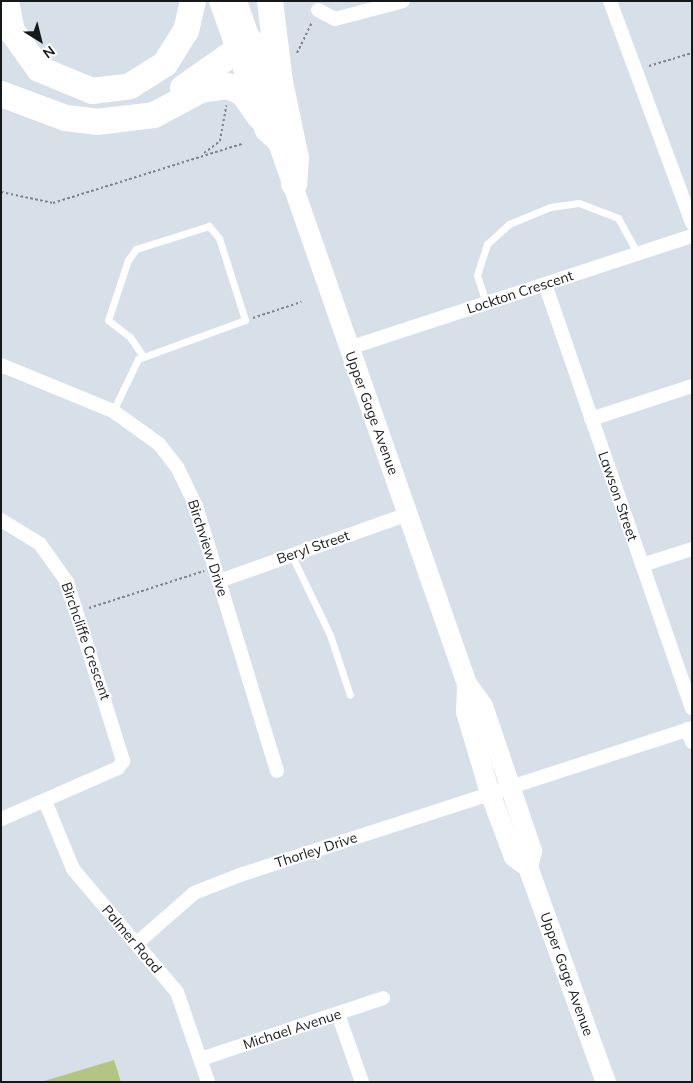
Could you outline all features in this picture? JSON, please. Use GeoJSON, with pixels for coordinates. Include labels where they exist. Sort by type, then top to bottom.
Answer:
{"type":"FeatureCollection","features":[{"type":"Feature","properties":{"kind":"highway"},"geometry":{"type":"LineString","coordinates":[[6,1],[12,31],[39,69],[81,90],[100,92],[130,86],[164,64],[186,32],[193,1]]}},
{"type":"Feature","properties":{"kind":"highway"},"geometry":{"type":"LineString","coordinates":[[270,1],[280,82],[296,158],[294,184]]}},
{"type":"Feature","properties":{"kind":"highway"},"geometry":{"type":"LineString","coordinates":[[136,117],[243,45]]}},
{"type":"Feature","properties":{"kind":"highway"},"geometry":{"type":"LineString","coordinates":[[1,94],[66,118],[97,122],[154,115],[201,90],[228,86],[243,93],[260,117]]}},
{"type":"Feature","properties":{"kind":"main road","name":"Upper Gage Avenue"},"geometry":{"type":"LineString","coordinates":[[219,1],[243,45],[280,125],[278,142],[294,184],[348,348],[467,684],[483,706],[532,851],[528,867],[606,1082]]}},
{"type":"Feature","properties":{"kind":"main road","name":"Upper Gage Avenue"},"geometry":{"type":"LineString","coordinates":[[237,1],[243,45],[260,117],[265,131],[278,142]]}},
{"type":"Feature","properties":{"kind":"main road","name":"Upper Gage Avenue"},"geometry":{"type":"LineString","coordinates":[[467,684],[466,712],[490,793],[514,857],[528,867]]}},
{"type":"Feature","properties":{"kind":"street"},"geometry":{"type":"LineString","coordinates":[[318,10],[335,19],[404,1]]}},
{"type":"Feature","properties":{"kind":"street"},"geometry":{"type":"LineString","coordinates":[[610,1],[633,72],[692,223]]}},
{"type":"Feature","properties":{"kind":"street","name":"Lockton Crescent"},"geometry":{"type":"LineString","coordinates":[[348,348],[637,252],[692,236]]}},
{"type":"Feature","properties":{"kind":"street","name":"Lawson Street"},"geometry":{"type":"LineString","coordinates":[[545,284],[590,419],[692,708]]}},
{"type":"Feature","properties":{"kind":"street","name":"Birchview Drive"},"geometry":{"type":"LineString","coordinates":[[1,365],[113,411],[159,444],[177,467],[196,506],[278,771]]}},
{"type":"Feature","properties":{"kind":"street"},"geometry":{"type":"LineString","coordinates":[[590,419],[692,386]]}},
{"type":"Feature","properties":{"kind":"street","name":"Beryl Street"},"geometry":{"type":"LineString","coordinates":[[217,574],[291,554],[408,514]]}},
{"type":"Feature","properties":{"kind":"street","name":"Birchcliffe Crescent"},"geometry":{"type":"LineString","coordinates":[[1,520],[18,527],[53,555],[78,612],[123,761],[118,768],[45,801]]}},
{"type":"Feature","properties":{"kind":"street"},"geometry":{"type":"LineString","coordinates":[[642,566],[692,549]]}},
{"type":"Feature","properties":{"kind":"street","name":"Thorley Drive"},"geometry":{"type":"LineString","coordinates":[[136,944],[194,893],[511,786],[690,733]]}},
{"type":"Feature","properties":{"kind":"street"},"geometry":{"type":"LineString","coordinates":[[1,819],[45,801]]}},
{"type":"Feature","properties":{"kind":"street","name":"Palmer Road"},"geometry":{"type":"LineString","coordinates":[[45,801],[73,869],[177,992],[208,1082]]}},
{"type":"Feature","properties":{"kind":"street","name":"Michael Avenue"},"geometry":{"type":"LineString","coordinates":[[201,1059],[383,998]]}},
{"type":"Feature","properties":{"kind":"street"},"geometry":{"type":"LineString","coordinates":[[338,1014],[362,1082]]}},
{"type":"Feature","properties":{"kind":"lane"},"geometry":{"type":"LineString","coordinates":[[486,303],[476,275],[487,244],[509,224],[550,207],[594,206],[618,218],[637,252]]}},
{"type":"Feature","properties":{"kind":"lane"},"geometry":{"type":"LineString","coordinates":[[113,411],[134,363],[143,356],[245,320],[216,231],[200,226],[136,249],[128,260],[108,320],[130,337],[143,356]]}},
{"type":"Feature","properties":{"kind":"lane"},"geometry":{"type":"LineString","coordinates":[[291,554],[330,635],[350,695]]}},
{"type":"Feature","properties":{"kind":"path"},"geometry":{"type":"LineString","coordinates":[[633,72],[692,53]]}},
{"type":"Feature","properties":{"kind":"path"},"geometry":{"type":"LineString","coordinates":[[200,155],[220,141],[227,96]]}},
{"type":"Feature","properties":{"kind":"path"},"geometry":{"type":"LineString","coordinates":[[1,192],[53,203],[200,155],[244,143]]}},
{"type":"Feature","properties":{"kind":"path"},"geometry":{"type":"LineString","coordinates":[[245,320],[300,302]]}},
{"type":"Feature","properties":{"kind":"path"},"geometry":{"type":"LineString","coordinates":[[78,612],[217,574]]}},
{"type":"Feature","properties":{"kind":"green space"},"geometry":{"type":"Polygon","coordinates":[[[114,1060],[121,1082],[41,1082],[114,1060]]]}}]}
